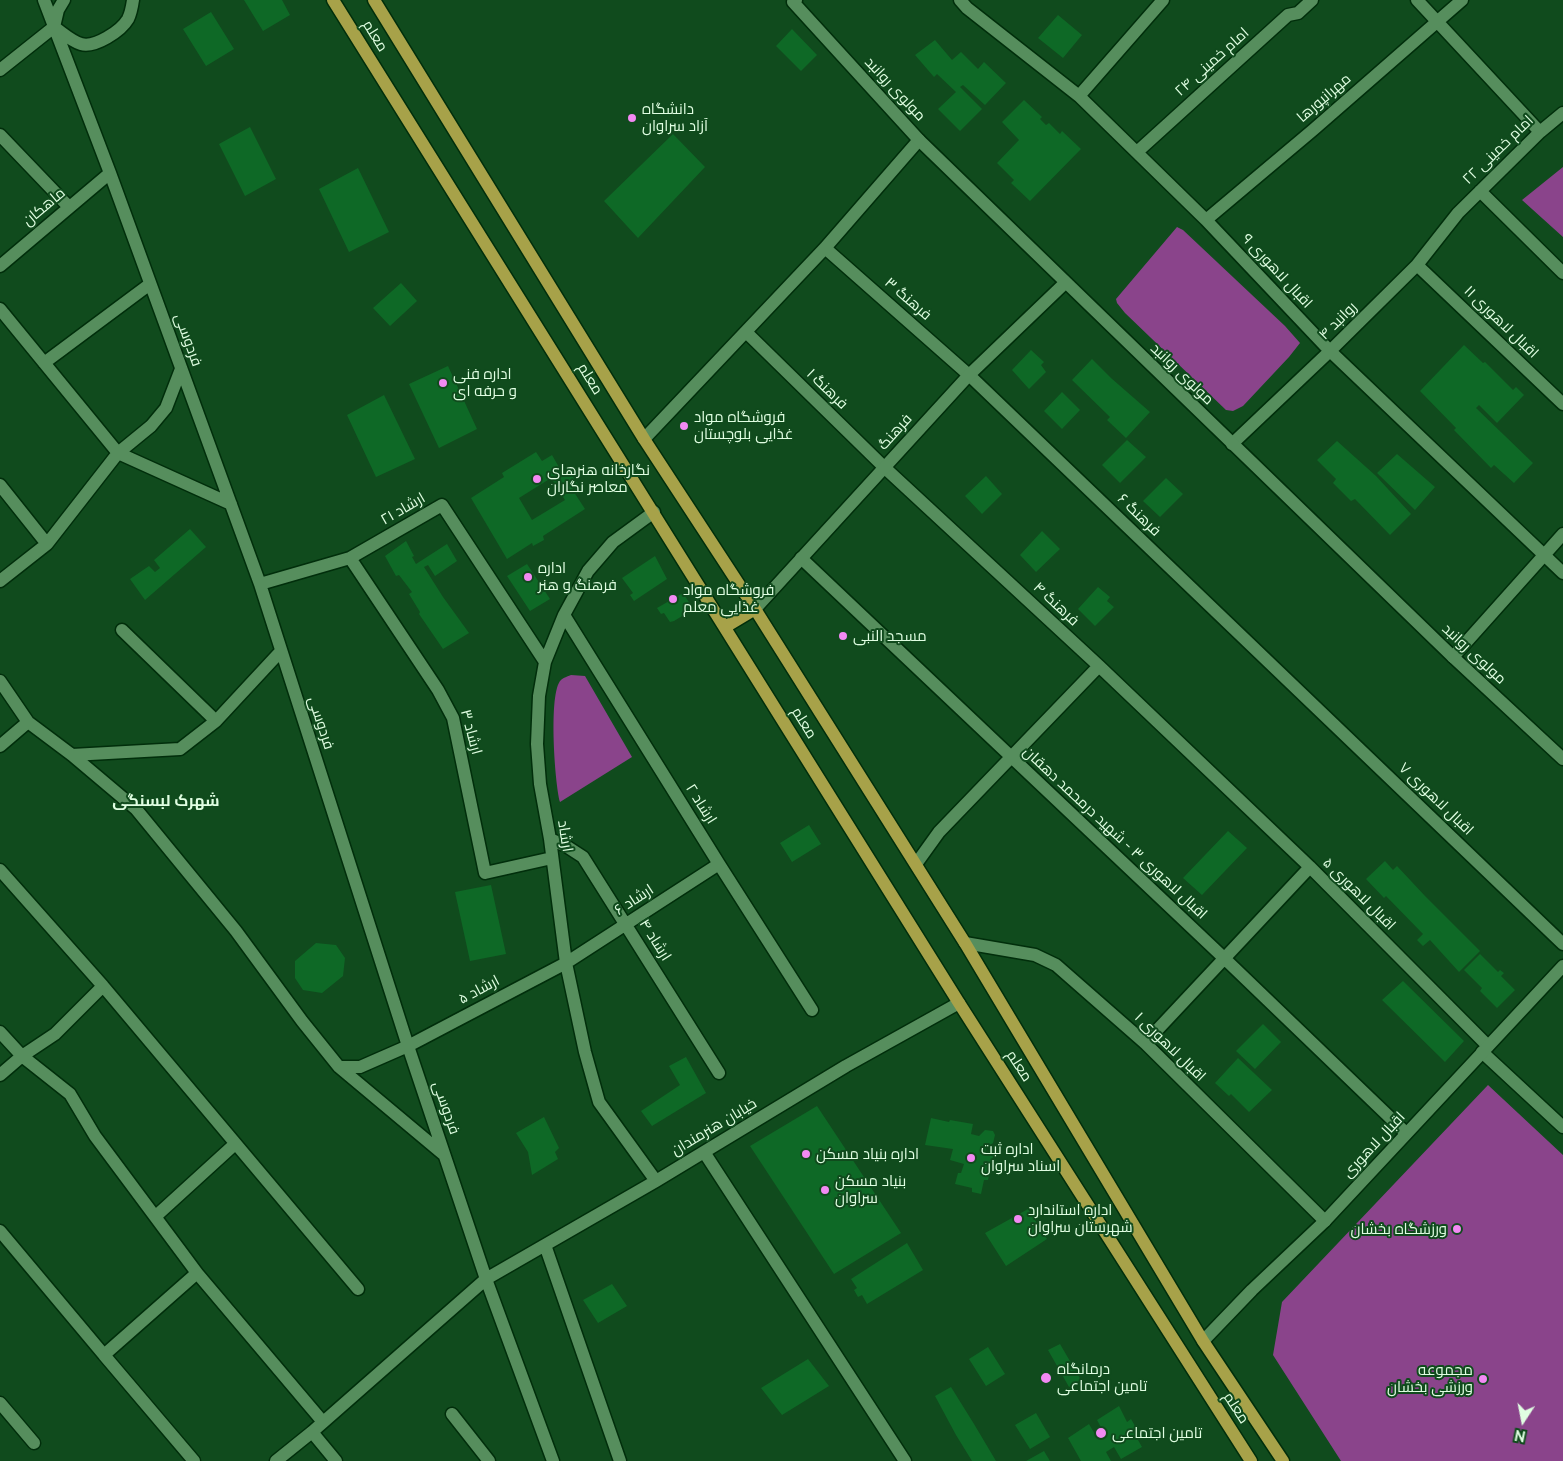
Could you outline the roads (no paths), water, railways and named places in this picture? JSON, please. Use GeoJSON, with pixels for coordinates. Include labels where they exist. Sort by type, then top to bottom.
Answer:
{"type":"FeatureCollection","features":[{"type":"Feature","properties":{"kind":"main road","name":"معلم"},"geometry":{"type":"LineString","coordinates":[[333,0],[959,1003],[1251,1461]]}},
{"type":"Feature","properties":{"kind":"main road","name":"معلم"},"geometry":{"type":"LineString","coordinates":[[374,0],[644,439],[755,609],[966,943],[1203,1341],[1283,1461]]}},
{"type":"Feature","properties":{"kind":"main road"},"geometry":{"type":"LineString","coordinates":[[725,627],[755,609]]}},
{"type":"Feature","properties":{"kind":"street","name":"فردوسی"},"geometry":{"type":"LineString","coordinates":[[44,0],[110,173],[260,584],[408,1046],[486,1279],[553,1461]]}},
{"type":"Feature","properties":{"kind":"street"},"geometry":{"type":"LineString","coordinates":[[0,70],[54,27],[58,10],[64,0]]}},
{"type":"Feature","properties":{"kind":"street"},"geometry":{"type":"LineString","coordinates":[[54,27],[83,45],[99,43],[127,21],[132,11],[133,0]]}},
{"type":"Feature","properties":{"kind":"street"},"geometry":{"type":"LineString","coordinates":[[1079,96],[1164,0]]}},
{"type":"Feature","properties":{"kind":"street","name":"امام خمینی ۲۴"},"geometry":{"type":"LineString","coordinates":[[1137,152],[1288,15],[1298,12],[1312,0]]}},
{"type":"Feature","properties":{"kind":"street"},"geometry":{"type":"LineString","coordinates":[[1417,0],[1438,20],[1540,132]]}},
{"type":"Feature","properties":{"kind":"street","name":"مهرانپورها"},"geometry":{"type":"LineString","coordinates":[[1206,220],[1462,0]]}},
{"type":"Feature","properties":{"kind":"street","name":"مولوی روانبد"},"geometry":{"type":"LineString","coordinates":[[793,1],[919,140],[1453,658],[1563,759]]}},
{"type":"Feature","properties":{"kind":"street","name":"اقبال لاهوری ۹"},"geometry":{"type":"LineString","coordinates":[[967,3],[1079,96],[1206,220],[1330,351],[1563,573]]}},
{"type":"Feature","properties":{"kind":"street","name":"امام خمینی ۲۲"},"geometry":{"type":"LineString","coordinates":[[1458,212],[1540,132],[1563,113]]}},
{"type":"Feature","properties":{"kind":"street"},"geometry":{"type":"LineString","coordinates":[[0,135],[69,208]]}},
{"type":"Feature","properties":{"kind":"street"},"geometry":{"type":"LineString","coordinates":[[644,439],[825,248],[919,140]]}},
{"type":"Feature","properties":{"kind":"street","name":"ماهکان"},"geometry":{"type":"LineString","coordinates":[[0,266],[110,173]]}},
{"type":"Feature","properties":{"kind":"street"},"geometry":{"type":"LineString","coordinates":[[1480,191],[1563,273]]}},
{"type":"Feature","properties":{"kind":"street","name":"روانبد ۴"},"geometry":{"type":"LineString","coordinates":[[1232,444],[1417,265],[1458,212]]}},
{"type":"Feature","properties":{"kind":"street","name":"فرهنگ ۳"},"geometry":{"type":"LineString","coordinates":[[825,248],[969,375]]}},
{"type":"Feature","properties":{"kind":"street","name":"اقبال لاهوری ۱۱"},"geometry":{"type":"LineString","coordinates":[[1417,265],[1563,404]]}},
{"type":"Feature","properties":{"kind":"street","name":"فرهنگ"},"geometry":{"type":"LineString","coordinates":[[755,609],[969,375],[1065,283]]}},
{"type":"Feature","properties":{"kind":"street"},"geometry":{"type":"LineString","coordinates":[[44,363],[150,284]]}},
{"type":"Feature","properties":{"kind":"street"},"geometry":{"type":"LineString","coordinates":[[0,309],[118,453],[231,504]]}},
{"type":"Feature","properties":{"kind":"street","name":"فرهنگ ۱"},"geometry":{"type":"LineString","coordinates":[[746,332],[885,468]]}},
{"type":"Feature","properties":{"kind":"street"},"geometry":{"type":"LineString","coordinates":[[0,581],[47,544],[118,453],[151,426],[166,408],[182,369]]}},
{"type":"Feature","properties":{"kind":"street","name":"فرهنگ ۶"},"geometry":{"type":"LineString","coordinates":[[969,375],[1286,678]]}},
{"type":"Feature","properties":{"kind":"street","name":"فرهنگ ۴"},"geometry":{"type":"LineString","coordinates":[[885,468],[1204,766]]}},
{"type":"Feature","properties":{"kind":"street"},"geometry":{"type":"LineString","coordinates":[[0,485],[47,544]]}},
{"type":"Feature","properties":{"kind":"street","name":"ارشاد ۲۱"},"geometry":{"type":"LineString","coordinates":[[260,584],[350,558],[442,505],[545,662]]}},
{"type":"Feature","properties":{"kind":"street","name":"ارشاد"},"geometry":{"type":"LineString","coordinates":[[654,512],[613,542],[588,571],[564,615],[545,662],[539,696],[537,744],[540,784],[550,839],[566,963],[585,1052],[599,1102],[656,1182]]}},
{"type":"Feature","properties":{"kind":"street"},"geometry":{"type":"LineString","coordinates":[[1453,658],[1563,534]]}},
{"type":"Feature","properties":{"kind":"street","name":"ارشاد ۳"},"geometry":{"type":"LineString","coordinates":[[350,558],[438,690],[453,718],[485,874],[552,858]]}},
{"type":"Feature","properties":{"kind":"street","name":"اقبال لاهوری ۳ - شهید درمحمد دهقان"},"geometry":{"type":"LineString","coordinates":[[801,558],[1406,1133]]}},
{"type":"Feature","properties":{"kind":"street","name":"ارشاد ۲"},"geometry":{"type":"LineString","coordinates":[[564,615],[812,1010]]}},
{"type":"Feature","properties":{"kind":"street"},"geometry":{"type":"LineString","coordinates":[[122,630],[216,721]]}},
{"type":"Feature","properties":{"kind":"street"},"geometry":{"type":"LineString","coordinates":[[72,755],[180,749],[216,721],[281,651]]}},
{"type":"Feature","properties":{"kind":"street"},"geometry":{"type":"LineString","coordinates":[[916,864],[938,832],[1012,758],[1099,666]]}},
{"type":"Feature","properties":{"kind":"street","name":"اقبال لاهوری ۷"},"geometry":{"type":"LineString","coordinates":[[1286,678],[1563,944]]}},
{"type":"Feature","properties":{"kind":"street"},"geometry":{"type":"LineString","coordinates":[[0,680],[28,722],[72,755],[136,808],[236,931],[302,1021],[339,1067],[445,1155]]}},
{"type":"Feature","properties":{"kind":"street"},"geometry":{"type":"LineString","coordinates":[[0,746],[28,722]]}},
{"type":"Feature","properties":{"kind":"street","name":"اقبال لاهوری ۵"},"geometry":{"type":"LineString","coordinates":[[1204,766],[1310,867],[1485,1049],[1563,1127]]}},
{"type":"Feature","properties":{"kind":"street","name":"ارشاد ۴"},"geometry":{"type":"LineString","coordinates":[[550,839],[566,846],[583,857],[627,924],[719,1073]]}},
{"type":"Feature","properties":{"kind":"street","name":"ارشاد ۶"},"geometry":{"type":"LineString","coordinates":[[566,963],[719,864]]}},
{"type":"Feature","properties":{"kind":"street"},"geometry":{"type":"LineString","coordinates":[[1145,1043],[1310,867]]}},
{"type":"Feature","properties":{"kind":"street"},"geometry":{"type":"LineString","coordinates":[[0,870],[103,986],[358,1289]]}},
{"type":"Feature","properties":{"kind":"street","name":"اقبال لاهوری ۱"},"geometry":{"type":"LineString","coordinates":[[966,943],[1035,955],[1056,964],[1145,1043],[1325,1221]]}},
{"type":"Feature","properties":{"kind":"street","name":"ارشاد ۵"},"geometry":{"type":"LineString","coordinates":[[339,1067],[360,1067],[408,1046],[566,963]]}},
{"type":"Feature","properties":{"kind":"street","name":"اقبال لاهوری"},"geometry":{"type":"LineString","coordinates":[[1203,1341],[1252,1290],[1325,1221],[1563,966]]}},
{"type":"Feature","properties":{"kind":"street"},"geometry":{"type":"LineString","coordinates":[[0,1075],[22,1056],[55,1034],[103,986]]}},
{"type":"Feature","properties":{"kind":"street","name":"خیابان هنرمندان"},"geometry":{"type":"LineString","coordinates":[[276,1461],[312,1432],[486,1279],[656,1182],[846,1066],[959,1003]]}},
{"type":"Feature","properties":{"kind":"street"},"geometry":{"type":"LineString","coordinates":[[0,1032],[22,1056],[70,1094],[95,1136],[197,1273],[323,1422]]}},
{"type":"Feature","properties":{"kind":"street"},"geometry":{"type":"LineString","coordinates":[[156,1216],[235,1144]]}},
{"type":"Feature","properties":{"kind":"street"},"geometry":{"type":"LineString","coordinates":[[704,1152],[905,1461]]}},
{"type":"Feature","properties":{"kind":"street"},"geometry":{"type":"LineString","coordinates":[[0,1231],[194,1461]]}},
{"type":"Feature","properties":{"kind":"street"},"geometry":{"type":"LineString","coordinates":[[545,1245],[620,1461]]}},
{"type":"Feature","properties":{"kind":"street"},"geometry":{"type":"LineString","coordinates":[[104,1355],[197,1273]]}},
{"type":"Feature","properties":{"kind":"street"},"geometry":{"type":"LineString","coordinates":[[0,1403],[34,1443]]}},
{"type":"Feature","properties":{"kind":"street"},"geometry":{"type":"LineString","coordinates":[[452,1414],[489,1461]]}},
{"type":"Feature","properties":{"kind":"street"},"geometry":{"type":"LineString","coordinates":[[312,1432],[336,1461]]}},
{"type":"Feature","properties":{"kind":"place","name":"دانشگاه آزاد سراوان"},"geometry":{"type":"Point","coordinates":[632,118]}},
{"type":"Feature","properties":{"kind":"place","name":"اداره فنی و حرفه ای"},"geometry":{"type":"Point","coordinates":[443,383]}},
{"type":"Feature","properties":{"kind":"place","name":"فروشگاه مواد غذایی بلوچستان"},"geometry":{"type":"Point","coordinates":[684,426]}},
{"type":"Feature","properties":{"kind":"place","name":"نگارخانه هنرهای معاصر نگاران"},"geometry":{"type":"Point","coordinates":[537,479]}},
{"type":"Feature","properties":{"kind":"place","name":"اداره فرهنگ و هنر"},"geometry":{"type":"Point","coordinates":[528,577]}},
{"type":"Feature","properties":{"kind":"place","name":"فروشگاه مواد غذایی معلم"},"geometry":{"type":"Point","coordinates":[673,599]}},
{"type":"Feature","properties":{"kind":"place","name":"مسجد النبی"},"geometry":{"type":"Point","coordinates":[843,636]}},
{"type":"Feature","properties":{"kind":"place","name":"اداره بنیاد مسکن"},"geometry":{"type":"Point","coordinates":[806,1154]}},
{"type":"Feature","properties":{"kind":"place","name":"اداره ثبت اسناد سراوان"},"geometry":{"type":"Point","coordinates":[971,1158]}},
{"type":"Feature","properties":{"kind":"place","name":"بنیاد مسکن سراوان"},"geometry":{"type":"Point","coordinates":[825,1190]}},
{"type":"Feature","properties":{"kind":"place","name":"اداره استاندارد شهرستان سراوان"},"geometry":{"type":"Point","coordinates":[1018,1219]}},
{"type":"Feature","properties":{"kind":"place","name":"ورزشگاه بخشان"},"geometry":{"type":"Point","coordinates":[1457,1229]}},
{"type":"Feature","properties":{"kind":"place","name":"درمانگاه تامین اجتماعی"},"geometry":{"type":"Point","coordinates":[1046,1378]}},
{"type":"Feature","properties":{"kind":"place","name":"مجموعه ورزشی بخشان"},"geometry":{"type":"Point","coordinates":[1483,1379]}},
{"type":"Feature","properties":{"kind":"place","name":"تامین اجتماعی"},"geometry":{"type":"Point","coordinates":[1101,1433]}},
{"type":"Feature","properties":{"kind":"district","name":"شهرک لبسنگی"},"geometry":{"type":"Point","coordinates":[166,801]}}]}
